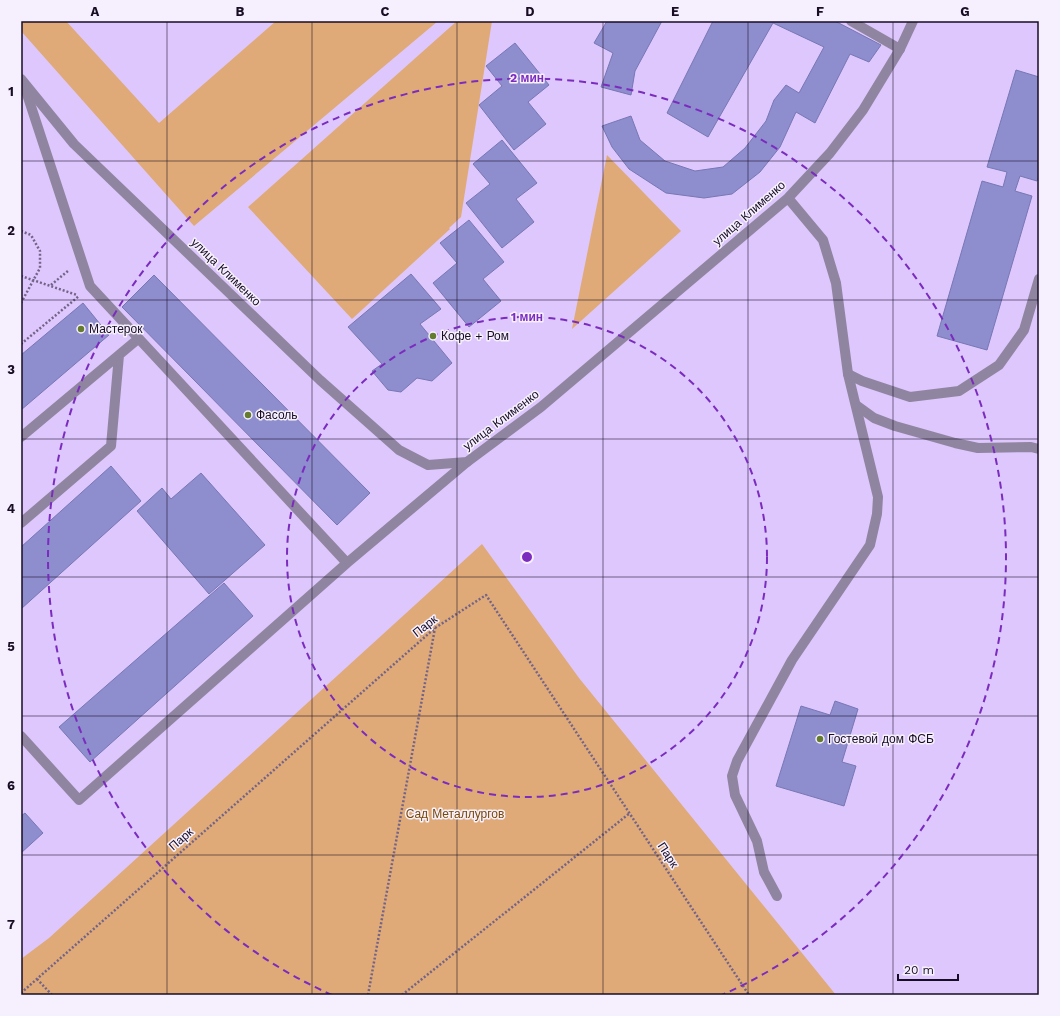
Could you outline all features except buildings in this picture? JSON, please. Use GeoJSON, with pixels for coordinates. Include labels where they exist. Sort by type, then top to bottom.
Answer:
{"type":"FeatureCollection","features":[{"type":"Feature","properties":{"kind":"street"},"geometry":{"type":"LineString","coordinates":[[850,21],[900,49]]}},
{"type":"Feature","properties":{"kind":"street","name":"улица Клименко"},"geometry":{"type":"LineString","coordinates":[[22,80],[74,144],[320,380],[399,450],[428,465],[467,462],[541,407],[788,198],[830,154],[858,116],[900,49],[913,21]]}},
{"type":"Feature","properties":{"kind":"street"},"geometry":{"type":"LineString","coordinates":[[22,80],[90,286],[347,563]]}},
{"type":"Feature","properties":{"kind":"street"},"geometry":{"type":"LineString","coordinates":[[777,896],[764,872],[756,841],[735,794],[732,776],[737,762],[792,660],[870,545],[877,514],[878,497],[848,374],[836,283],[823,240],[788,198]]}},
{"type":"Feature","properties":{"kind":"street"},"geometry":{"type":"LineString","coordinates":[[848,374],[862,381],[910,397],[959,391],[999,365],[1024,330],[1039,279]]}},
{"type":"Feature","properties":{"kind":"street"},"geometry":{"type":"LineString","coordinates":[[21,437],[138,339]]}},
{"type":"Feature","properties":{"kind":"street"},"geometry":{"type":"LineString","coordinates":[[21,523],[110,446],[119,355]]}},
{"type":"Feature","properties":{"kind":"street"},"geometry":{"type":"LineString","coordinates":[[856,405],[874,418],[895,426],[956,443],[978,448],[1031,447],[1039,449]]}},
{"type":"Feature","properties":{"kind":"street"},"geometry":{"type":"LineString","coordinates":[[21,736],[79,800],[347,563],[467,462]]}},
{"type":"Feature","properties":{"kind":"path"},"geometry":{"type":"LineString","coordinates":[[21,231],[31,235],[40,251],[40,268],[21,303]]}},
{"type":"Feature","properties":{"kind":"path"},"geometry":{"type":"LineString","coordinates":[[50,285],[81,260]]}},
{"type":"Feature","properties":{"kind":"path"},"geometry":{"type":"LineString","coordinates":[[21,276],[79,295],[21,344]]}},
{"type":"Feature","properties":{"kind":"path","name":"Парк"},"geometry":{"type":"LineString","coordinates":[[21,993],[435,628],[486,595],[750,995]]}},
{"type":"Feature","properties":{"kind":"path"},"geometry":{"type":"LineString","coordinates":[[368,995],[435,628]]}},
{"type":"Feature","properties":{"kind":"path"},"geometry":{"type":"LineString","coordinates":[[402,995],[630,813]]}},
{"type":"Feature","properties":{"kind":"path"},"geometry":{"type":"LineString","coordinates":[[37,979],[52,995]]}},
{"type":"Feature","properties":{"kind":"green space"},"geometry":{"type":"Polygon","coordinates":[[[21,21],[66,21],[159,123],[276,21],[438,21],[194,226],[21,31],[21,21]]]}},
{"type":"Feature","properties":{"kind":"green space"},"geometry":{"type":"Polygon","coordinates":[[[457,21],[492,21],[461,217],[449,228],[450,229],[352,319],[248,207],[457,21]]]}},
{"type":"Feature","properties":{"kind":"green space"},"geometry":{"type":"Polygon","coordinates":[[[607,155],[681,231],[572,329],[607,155]]]}},
{"type":"Feature","properties":{"kind":"green space","name":"Сад Металлургов"},"geometry":{"type":"Polygon","coordinates":[[[482,544],[579,678],[836,995],[21,995],[21,959],[49,938],[482,544]]]}},
{"type":"Feature","properties":{"kind":"place","name":"Мастерок"},"geometry":{"type":"Point","coordinates":[81,329]}},
{"type":"Feature","properties":{"kind":"place","name":"Кофе + Ром"},"geometry":{"type":"Point","coordinates":[433,336]}},
{"type":"Feature","properties":{"kind":"place","name":"Фасоль"},"geometry":{"type":"Point","coordinates":[248,415]}},
{"type":"Feature","properties":{"kind":"place","name":"Гостевой дом ФСБ"},"geometry":{"type":"Point","coordinates":[820,739]}}]}
